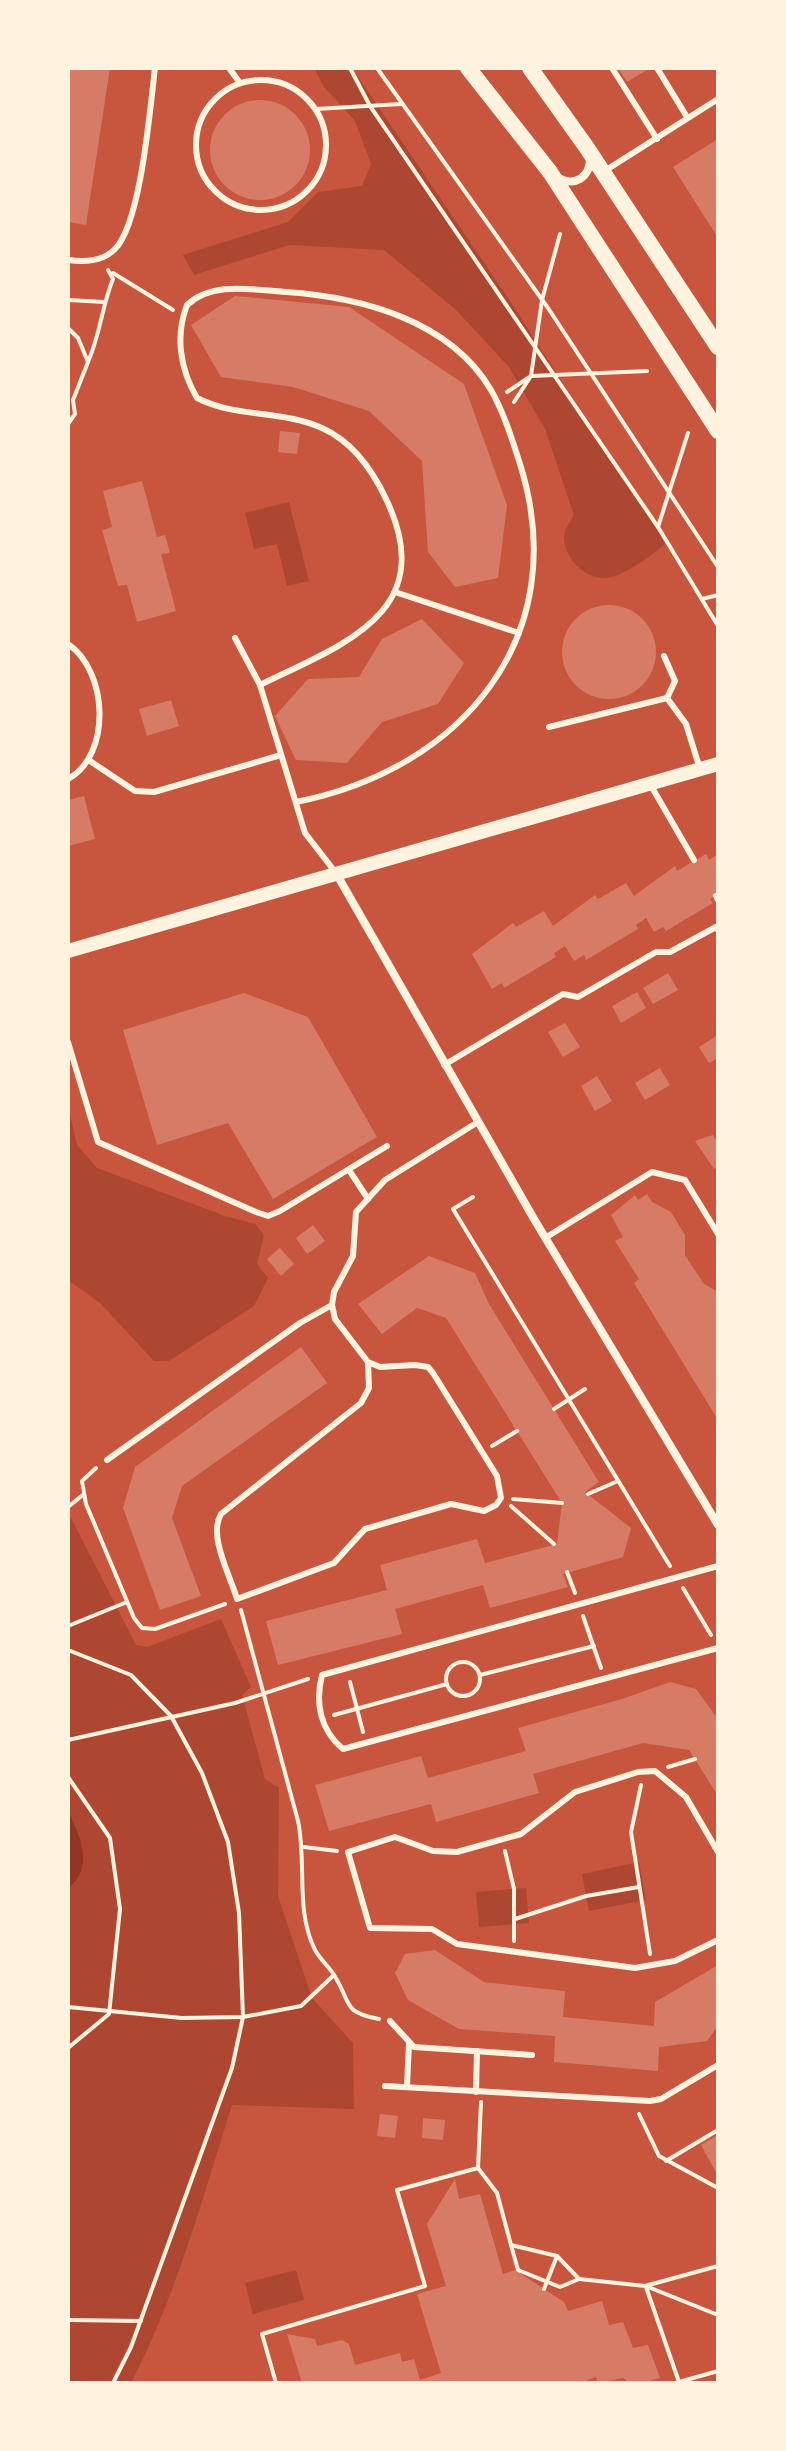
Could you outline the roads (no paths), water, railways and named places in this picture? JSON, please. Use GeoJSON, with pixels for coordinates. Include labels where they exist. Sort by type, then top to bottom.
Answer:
{"type":"FeatureCollection","features":[{"type":"Feature","properties":{"kind":"main road"},"geometry":{"type":"LineString","coordinates":[[468,68],[550,172],[718,431]]}},
{"type":"Feature","properties":{"kind":"main road"},"geometry":{"type":"LineString","coordinates":[[530,68],[587,148],[718,347]]}},
{"type":"Feature","properties":{"kind":"street"},"geometry":{"type":"LineString","coordinates":[[550,172],[562,181],[581,179],[590,162],[587,148]]}},
{"type":"Feature","properties":{"kind":"street"},"geometry":{"type":"LineString","coordinates":[[68,951],[718,764]]}},
{"type":"Feature","properties":{"kind":"street"},"geometry":{"type":"LineString","coordinates":[[336,873],[545,1238],[718,1525]]}},
{"type":"Feature","properties":{"kind":"lane"},"geometry":{"type":"LineString","coordinates":[[68,260],[97,260],[114,250],[133,213],[155,68]]}},
{"type":"Feature","properties":{"kind":"lane"},"geometry":{"type":"LineString","coordinates":[[229,68],[240,83]]}},
{"type":"Feature","properties":{"kind":"lane"},"geometry":{"type":"LineString","coordinates":[[612,68],[657,139]]}},
{"type":"Feature","properties":{"kind":"lane"},"geometry":{"type":"LineString","coordinates":[[657,68],[687,117]]}},
{"type":"Feature","properties":{"kind":"lane"},"geometry":{"type":"LineString","coordinates":[[261,79],[282,83],[301,93],[316,109],[324,128],[326,150],[321,171],[309,190],[292,203],[271,210],[249,210],[228,202],[211,189],[200,170],[195,149],[197,128],[206,108],[221,93],[240,83],[261,79]]}},
{"type":"Feature","properties":{"kind":"lane"},"geometry":{"type":"LineString","coordinates":[[603,172],[718,99]]}},
{"type":"Feature","properties":{"kind":"lane"},"geometry":{"type":"LineString","coordinates":[[260,685],[350,641],[389,605],[395,592],[400,562],[393,513],[364,461],[349,445],[324,429],[294,418],[211,404],[197,398],[186,378],[180,349],[183,316],[187,305],[196,296],[208,291],[244,289],[348,299],[384,308],[445,341],[468,363],[495,400],[530,497],[535,529],[530,596],[519,633],[500,677],[466,715],[431,747],[395,770],[296,802]]}},
{"type":"Feature","properties":{"kind":"lane"},"geometry":{"type":"LineString","coordinates":[[395,592],[519,633]]}},
{"type":"Feature","properties":{"kind":"lane"},"geometry":{"type":"LineString","coordinates":[[235,638],[260,685],[305,833],[336,873]]}},
{"type":"Feature","properties":{"kind":"lane"},"geometry":{"type":"LineString","coordinates":[[68,644],[88,667],[99,717],[90,761],[68,779]]}},
{"type":"Feature","properties":{"kind":"lane"},"geometry":{"type":"LineString","coordinates":[[664,656],[675,681],[667,698]]}},
{"type":"Feature","properties":{"kind":"lane"},"geometry":{"type":"LineString","coordinates":[[549,727],[667,698]]}},
{"type":"Feature","properties":{"kind":"lane"},"geometry":{"type":"LineString","coordinates":[[667,698],[686,724],[700,769]]}},
{"type":"Feature","properties":{"kind":"lane"},"geometry":{"type":"LineString","coordinates":[[90,761],[135,791],[154,792],[281,755]]}},
{"type":"Feature","properties":{"kind":"lane"},"geometry":{"type":"LineString","coordinates":[[650,784],[694,860]]}},
{"type":"Feature","properties":{"kind":"lane"},"geometry":{"type":"LineString","coordinates":[[444,1065],[563,994],[578,997],[656,952],[670,952],[717,929],[718,918]]}},
{"type":"Feature","properties":{"kind":"lane"},"geometry":{"type":"LineString","coordinates":[[68,1042],[98,1142],[268,1216],[387,1146]]}},
{"type":"Feature","properties":{"kind":"lane"},"geometry":{"type":"LineString","coordinates":[[368,1362],[369,1388],[361,1403],[289,1463],[226,1507],[215,1524],[237,1599],[334,1563],[365,1529],[451,1504],[491,1509],[501,1498],[497,1476],[428,1367],[380,1367],[368,1362],[335,1319],[332,1305],[334,1292],[353,1256],[356,1212],[385,1180],[478,1122]]}},
{"type":"Feature","properties":{"kind":"lane"},"geometry":{"type":"LineString","coordinates":[[349,1170],[368,1199]]}},
{"type":"Feature","properties":{"kind":"lane"},"geometry":{"type":"LineString","coordinates":[[545,1238],[652,1172],[685,1180],[718,1234]]}},
{"type":"Feature","properties":{"kind":"lane"},"geometry":{"type":"LineString","coordinates":[[107,1460],[300,1323],[332,1305]]}},
{"type":"Feature","properties":{"kind":"lane"},"geometry":{"type":"LineString","coordinates":[[718,1566],[322,1675],[316,1697],[328,1737],[343,1749],[718,1648]]}},
{"type":"Feature","properties":{"kind":"lane"},"geometry":{"type":"LineString","coordinates":[[718,1852],[686,1797],[655,1771],[644,1771],[575,1792],[534,1827],[457,1852],[433,1851],[395,1837],[348,1852],[370,1928],[432,1929],[457,1944],[635,1968],[675,1961],[718,1940]]}},
{"type":"Feature","properties":{"kind":"lane"},"geometry":{"type":"LineString","coordinates":[[390,2021],[414,2047],[532,2055]]}},
{"type":"Feature","properties":{"kind":"lane"},"geometry":{"type":"LineString","coordinates":[[407,2087],[409,2043]]}},
{"type":"Feature","properties":{"kind":"lane"},"geometry":{"type":"LineString","coordinates":[[477,2051],[479,2092]]}},
{"type":"Feature","properties":{"kind":"lane"},"geometry":{"type":"LineString","coordinates":[[385,2086],[633,2102],[661,2099],[718,2065]]}}]}
